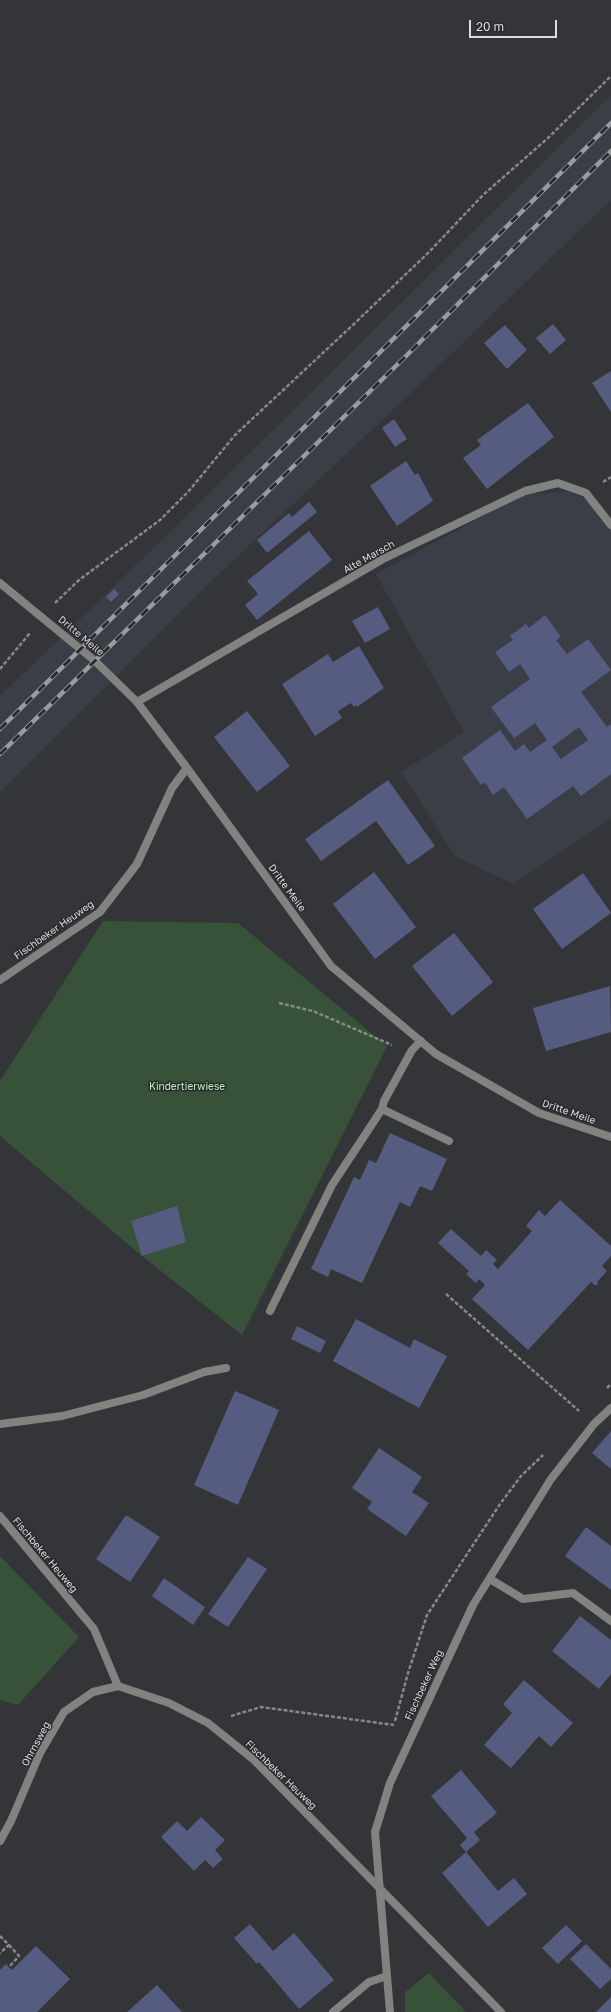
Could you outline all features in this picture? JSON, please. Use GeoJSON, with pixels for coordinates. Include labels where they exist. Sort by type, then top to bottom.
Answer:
{"type":"FeatureCollection","features":[{"type":"Feature","properties":{"kind":"street","name":"Alte Marsch"},"geometry":{"type":"LineString","coordinates":[[137,702],[383,559],[525,491],[558,483],[586,493],[611,525]]}},
{"type":"Feature","properties":{"kind":"street","name":"Dritte Meile"},"geometry":{"type":"LineString","coordinates":[[0,583],[94,661],[137,702],[332,966],[436,1054],[539,1113],[611,1137]]}},
{"type":"Feature","properties":{"kind":"street","name":"Fischbeker Heuweg"},"geometry":{"type":"LineString","coordinates":[[0,980],[100,912],[137,864],[172,788],[187,768]]}},
{"type":"Feature","properties":{"kind":"street"},"geometry":{"type":"LineString","coordinates":[[270,1311],[332,1185],[382,1109],[384,1101],[412,1050],[421,1041]]}},
{"type":"Feature","properties":{"kind":"street"},"geometry":{"type":"LineString","coordinates":[[382,1109],[450,1141]]}},
{"type":"Feature","properties":{"kind":"street"},"geometry":{"type":"LineString","coordinates":[[0,1424],[62,1416],[143,1395],[204,1372],[226,1368]]}},
{"type":"Feature","properties":{"kind":"street","name":"Fischbeker Weg"},"geometry":{"type":"LineString","coordinates":[[390,2012],[378,1886],[375,1832],[390,1783],[473,1606],[550,1479],[594,1424],[611,1408]]}},
{"type":"Feature","properties":{"kind":"street","name":"Fischbeker Heuweg"},"geometry":{"type":"LineString","coordinates":[[0,1516],[94,1629],[118,1686],[169,1703],[208,1724],[254,1760],[501,2012]]}},
{"type":"Feature","properties":{"kind":"street"},"geometry":{"type":"LineString","coordinates":[[490,1579],[524,1599],[573,1593],[611,1621]]}},
{"type":"Feature","properties":{"kind":"street","name":"Ohrnsweg"},"geometry":{"type":"LineString","coordinates":[[0,1841],[11,1821],[40,1753],[64,1712],[93,1692],[118,1686]]}},
{"type":"Feature","properties":{"kind":"street"},"geometry":{"type":"LineString","coordinates":[[333,2012],[369,1982],[387,1976]]}},
{"type":"Feature","properties":{"kind":"path"},"geometry":{"type":"LineString","coordinates":[[0,670],[42,617],[66,591],[160,520],[188,492],[235,435],[362,317],[429,252],[484,194],[548,138],[611,76]]}},
{"type":"Feature","properties":{"kind":"path"},"geometry":{"type":"LineString","coordinates":[[279,1003],[313,1011],[401,1049],[412,1050]]}},
{"type":"Feature","properties":{"kind":"path"},"geometry":{"type":"LineString","coordinates":[[446,1294],[594,1424]]}},
{"type":"Feature","properties":{"kind":"path"},"geometry":{"type":"LineString","coordinates":[[208,1724],[261,1707],[394,1725]]}},
{"type":"Feature","properties":{"kind":"path"},"geometry":{"type":"LineString","coordinates":[[0,1936],[19,1956],[9,1968]]}},
{"type":"Feature","properties":{"kind":"path"},"geometry":{"type":"LineString","coordinates":[[0,1953],[8,1945]]}},
{"type":"Feature","properties":{"kind":"shaded area"},"geometry":{"type":"Polygon","coordinates":[[[611,95],[611,200],[417,387],[217,576],[0,793],[0,696],[161,541],[611,95]]]}},
{"type":"Feature","properties":{"kind":"shaded area"},"geometry":{"type":"Polygon","coordinates":[[[568,491],[590,502],[611,529],[611,819],[513,884],[455,856],[401,772],[464,732],[376,574],[524,494],[568,491]]]}},
{"type":"Feature","properties":{"kind":"green space","name":"Kindertierwiese"},"geometry":{"type":"Polygon","coordinates":[[[103,921],[238,923],[387,1046],[242,1335],[142,1256],[0,1136],[0,1081],[103,921]]]}},
{"type":"Feature","properties":{"kind":"green space"},"geometry":{"type":"Polygon","coordinates":[[[0,1556],[79,1637],[18,1705],[0,1700],[0,1556]]]}},
{"type":"Feature","properties":{"kind":"green space"},"geometry":{"type":"Polygon","coordinates":[[[429,1973],[466,2012],[405,2012],[405,1992],[429,1973]]]}},
{"type":"Feature","properties":{"kind":"building"},"geometry":{"type":"Polygon","coordinates":[[[553,324],[566,340],[550,354],[536,338],[553,324]]]}},
{"type":"Feature","properties":{"kind":"building"},"geometry":{"type":"Polygon","coordinates":[[[505,325],[527,350],[507,369],[484,343],[505,325]]]}},
{"type":"Feature","properties":{"kind":"building"},"geometry":{"type":"Polygon","coordinates":[[[611,371],[611,412],[592,383],[611,371]]]}},
{"type":"Feature","properties":{"kind":"building"},"geometry":{"type":"Polygon","coordinates":[[[528,403],[554,437],[487,489],[463,458],[481,445],[477,440],[528,403]]]}},
{"type":"Feature","properties":{"kind":"building"},"geometry":{"type":"Polygon","coordinates":[[[394,419],[407,439],[395,447],[382,428],[394,419]]]}},
{"type":"Feature","properties":{"kind":"building"},"geometry":{"type":"Polygon","coordinates":[[[406,461],[415,475],[418,473],[433,501],[397,526],[370,486],[406,461]]]}},
{"type":"Feature","properties":{"kind":"building"},"geometry":{"type":"Polygon","coordinates":[[[309,502],[317,512],[267,553],[257,540],[289,513],[292,517],[309,502]]]}},
{"type":"Feature","properties":{"kind":"building"},"geometry":{"type":"Polygon","coordinates":[[[309,531],[332,560],[257,620],[245,605],[258,594],[247,581],[309,531]]]}},
{"type":"Feature","properties":{"kind":"building"},"geometry":{"type":"Polygon","coordinates":[[[114,589],[119,594],[111,602],[106,597],[114,589]]]}},
{"type":"Feature","properties":{"kind":"building"},"geometry":{"type":"Polygon","coordinates":[[[378,607],[390,629],[365,643],[352,621],[378,607]]]}},
{"type":"Feature","properties":{"kind":"building"},"geometry":{"type":"Polygon","coordinates":[[[545,615],[561,637],[556,640],[567,654],[588,639],[611,670],[581,692],[607,727],[611,724],[611,774],[581,796],[573,786],[527,819],[504,787],[493,795],[485,782],[481,785],[462,758],[500,730],[515,751],[524,744],[530,752],[547,740],[535,723],[514,738],[491,707],[530,679],[520,664],[509,672],[495,652],[513,640],[510,636],[526,624],[529,628],[545,615]],[[579,727],[552,747],[561,759],[588,740],[579,727]]]}},
{"type":"Feature","properties":{"kind":"building"},"geometry":{"type":"Polygon","coordinates":[[[359,646],[384,688],[357,707],[356,705],[354,707],[351,703],[338,711],[342,718],[315,736],[282,684],[328,654],[333,662],[359,646]]]}},
{"type":"Feature","properties":{"kind":"building"},"geometry":{"type":"Polygon","coordinates":[[[247,711],[290,766],[257,792],[214,737],[247,711]]]}},
{"type":"Feature","properties":{"kind":"building"},"geometry":{"type":"Polygon","coordinates":[[[388,780],[435,846],[408,865],[376,821],[321,861],[305,839],[388,780]]]}},
{"type":"Feature","properties":{"kind":"building"},"geometry":{"type":"Polygon","coordinates":[[[374,872],[416,927],[375,959],[333,904],[374,872]]]}},
{"type":"Feature","properties":{"kind":"building"},"geometry":{"type":"Polygon","coordinates":[[[583,873],[611,913],[562,949],[533,909],[583,873]]]}},
{"type":"Feature","properties":{"kind":"building"},"geometry":{"type":"Polygon","coordinates":[[[454,933],[493,982],[452,1016],[412,966],[454,933]]]}},
{"type":"Feature","properties":{"kind":"building"},"geometry":{"type":"Polygon","coordinates":[[[610,986],[611,1032],[546,1051],[533,1008],[610,986]]]}},
{"type":"Feature","properties":{"kind":"building"},"geometry":{"type":"Polygon","coordinates":[[[390,1133],[447,1159],[432,1191],[420,1186],[410,1207],[400,1202],[362,1283],[331,1269],[328,1277],[311,1269],[354,1177],[360,1180],[369,1160],[376,1163],[390,1133]]]}},
{"type":"Feature","properties":{"kind":"building"},"geometry":{"type":"Polygon","coordinates":[[[560,1200],[611,1246],[611,1256],[602,1266],[607,1271],[597,1282],[598,1283],[596,1286],[591,1282],[528,1350],[472,1299],[485,1285],[479,1279],[476,1283],[466,1274],[469,1271],[438,1243],[451,1229],[481,1256],[486,1250],[497,1260],[493,1264],[498,1269],[532,1231],[526,1226],[539,1210],[545,1216],[560,1200]]]}},
{"type":"Feature","properties":{"kind":"building"},"geometry":{"type":"Polygon","coordinates":[[[177,1206],[186,1242],[142,1256],[131,1221],[177,1206]]]}},
{"type":"Feature","properties":{"kind":"building"},"geometry":{"type":"Polygon","coordinates":[[[356,1319],[410,1348],[414,1339],[447,1356],[419,1408],[333,1361],[356,1319]]]}},
{"type":"Feature","properties":{"kind":"building"},"geometry":{"type":"Polygon","coordinates":[[[297,1326],[326,1341],[320,1353],[291,1339],[297,1326]]]}},
{"type":"Feature","properties":{"kind":"building"},"geometry":{"type":"Polygon","coordinates":[[[235,1391],[279,1410],[238,1505],[194,1485],[235,1391]]]}},
{"type":"Feature","properties":{"kind":"building"},"geometry":{"type":"Polygon","coordinates":[[[611,1431],[611,1469],[592,1453],[611,1431]]]}},
{"type":"Feature","properties":{"kind":"building"},"geometry":{"type":"Polygon","coordinates":[[[379,1448],[422,1477],[412,1492],[429,1503],[406,1536],[367,1509],[372,1502],[352,1488],[379,1448]]]}},
{"type":"Feature","properties":{"kind":"building"},"geometry":{"type":"Polygon","coordinates":[[[126,1515],[160,1537],[130,1582],[96,1559],[126,1515]]]}},
{"type":"Feature","properties":{"kind":"building"},"geometry":{"type":"Polygon","coordinates":[[[586,1527],[611,1546],[611,1590],[565,1556],[586,1527]]]}},
{"type":"Feature","properties":{"kind":"building"},"geometry":{"type":"Polygon","coordinates":[[[248,1557],[267,1569],[228,1627],[208,1614],[248,1557]]]}},
{"type":"Feature","properties":{"kind":"building"},"geometry":{"type":"Polygon","coordinates":[[[164,1578],[205,1607],[193,1625],[152,1596],[164,1578]]]}},
{"type":"Feature","properties":{"kind":"building"},"geometry":{"type":"Polygon","coordinates":[[[580,1616],[611,1640],[611,1674],[599,1689],[552,1651],[580,1616]]]}},
{"type":"Feature","properties":{"kind":"building"},"geometry":{"type":"Polygon","coordinates":[[[524,1680],[573,1723],[551,1747],[539,1736],[511,1768],[484,1745],[512,1713],[503,1704],[524,1680]]]}},
{"type":"Feature","properties":{"kind":"building"},"geometry":{"type":"Polygon","coordinates":[[[461,1770],[497,1813],[474,1832],[480,1840],[466,1852],[460,1845],[467,1838],[431,1796],[461,1770]]]}},
{"type":"Feature","properties":{"kind":"building"},"geometry":{"type":"Polygon","coordinates":[[[201,1817],[225,1840],[215,1850],[223,1859],[213,1868],[205,1860],[194,1871],[161,1837],[177,1821],[187,1831],[201,1817]]]}},
{"type":"Feature","properties":{"kind":"building"},"geometry":{"type":"Polygon","coordinates":[[[466,1852],[498,1891],[514,1878],[527,1894],[488,1927],[442,1873],[466,1852]]]}},
{"type":"Feature","properties":{"kind":"building"},"geometry":{"type":"Polygon","coordinates":[[[250,1924],[273,1951],[294,1933],[334,1980],[299,2009],[259,1962],[257,1964],[234,1938],[250,1924]]]}},
{"type":"Feature","properties":{"kind":"building"},"geometry":{"type":"Polygon","coordinates":[[[566,1925],[582,1941],[558,1964],[542,1948],[566,1925]]]}},
{"type":"Feature","properties":{"kind":"building"},"geometry":{"type":"Polygon","coordinates":[[[586,1944],[611,1969],[611,1979],[600,1989],[570,1959],[586,1944]]]}},
{"type":"Feature","properties":{"kind":"building"},"geometry":{"type":"Polygon","coordinates":[[[36,1946],[70,1979],[37,2012],[0,2012],[0,1970],[6,1964],[12,1970],[36,1946]]]}},
{"type":"Feature","properties":{"kind":"building"},"geometry":{"type":"Polygon","coordinates":[[[157,1985],[182,2012],[127,2012],[157,1985]]]}},
{"type":"Feature","properties":{"kind":"building"},"geometry":{"type":"Polygon","coordinates":[[[611,1997],[611,2012],[596,2012],[611,1997]]]}},
{"type":"Feature","properties":{"kind":"railway"},"geometry":{"type":"LineString","coordinates":[[0,729],[611,123]]}},
{"type":"Feature","properties":{"kind":"railway"},"geometry":{"type":"LineString","coordinates":[[0,754],[403,359],[611,151]]}}]}
